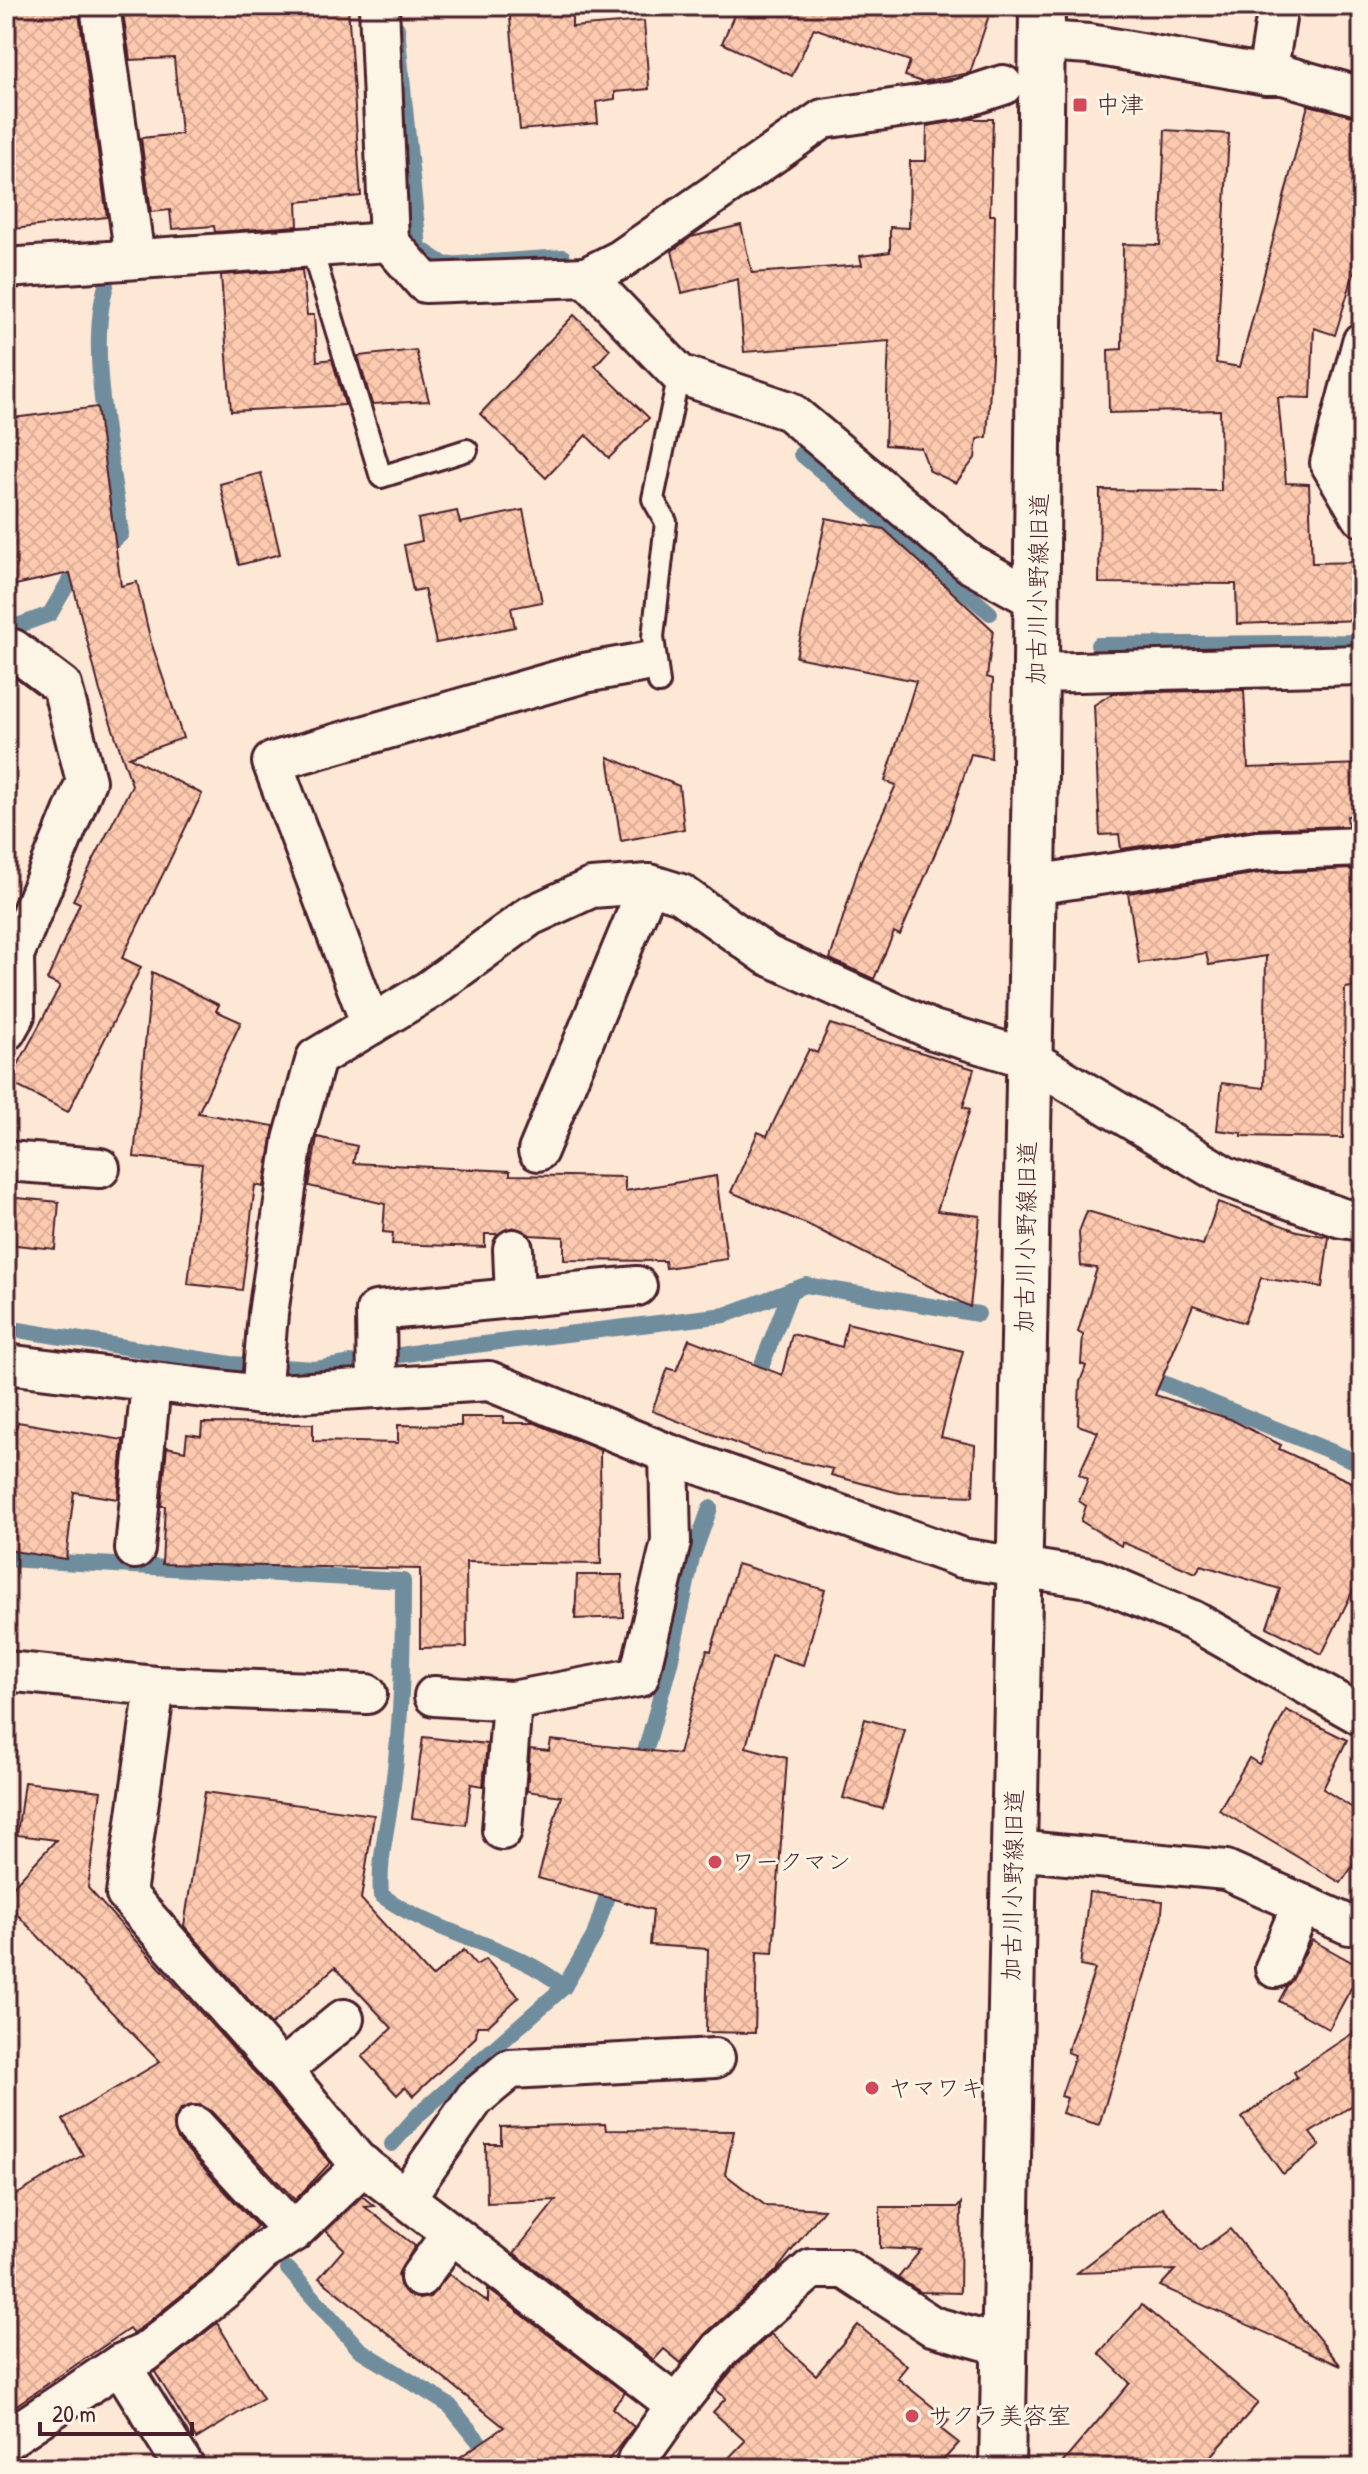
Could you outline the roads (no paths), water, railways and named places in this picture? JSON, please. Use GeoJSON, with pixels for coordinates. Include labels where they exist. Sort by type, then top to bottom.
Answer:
{"type":"FeatureCollection","features":[{"type":"Feature","properties":{"kind":"street"},"geometry":{"type":"LineString","coordinates":[[100,6],[135,259]]}},
{"type":"Feature","properties":{"kind":"street"},"geometry":{"type":"LineString","coordinates":[[379,6],[389,242],[425,283],[586,277],[620,260],[823,119],[960,99],[1003,85]]}},
{"type":"Feature","properties":{"kind":"street"},"geometry":{"type":"LineString","coordinates":[[1267,75],[1278,6]]}},
{"type":"Feature","properties":{"kind":"street"},"geometry":{"type":"LineString","coordinates":[[1042,23],[1089,44],[1267,75],[1283,75],[1362,97]]}},
{"type":"Feature","properties":{"kind":"street","name":"加古川小野線旧道"},"geometry":{"type":"LineString","coordinates":[[1002,2468],[1017,1564],[1037,673],[1042,23]]}},
{"type":"Feature","properties":{"kind":"street"},"geometry":{"type":"LineString","coordinates":[[6,268],[389,242]]}},
{"type":"Feature","properties":{"kind":"street"},"geometry":{"type":"LineString","coordinates":[[586,277],[679,374],[789,411],[971,564],[1038,601]]}},
{"type":"Feature","properties":{"kind":"street"},"geometry":{"type":"LineString","coordinates":[[1361,513],[1330,463],[1362,342]]}},
{"type":"Feature","properties":{"kind":"street"},"geometry":{"type":"LineString","coordinates":[[6,649],[13,649],[62,686],[86,781],[10,953],[15,1015],[6,1031]]}},
{"type":"Feature","properties":{"kind":"street"},"geometry":{"type":"LineString","coordinates":[[371,1025],[272,762],[581,658],[652,672]]}},
{"type":"Feature","properties":{"kind":"street"},"geometry":{"type":"LineString","coordinates":[[1037,673],[1362,665]]}},
{"type":"Feature","properties":{"kind":"street"},"geometry":{"type":"LineString","coordinates":[[1033,885],[1258,851],[1362,847]]}},
{"type":"Feature","properties":{"kind":"street"},"geometry":{"type":"LineString","coordinates":[[538,1151],[649,884]]}},
{"type":"Feature","properties":{"kind":"street"},"geometry":{"type":"LineString","coordinates":[[262,1393],[267,1332],[293,1140],[316,1058],[429,990],[530,916],[591,888],[649,884],[681,894],[767,955],[933,1030],[1030,1059],[1227,1177],[1342,1218],[1362,1221]]}},
{"type":"Feature","properties":{"kind":"street"},"geometry":{"type":"LineString","coordinates":[[6,1161],[100,1168]]}},
{"type":"Feature","properties":{"kind":"street"},"geometry":{"type":"LineString","coordinates":[[513,1249],[515,1298]]}},
{"type":"Feature","properties":{"kind":"street"},"geometry":{"type":"LineString","coordinates":[[378,1381],[376,1311],[637,1286]]}},
{"type":"Feature","properties":{"kind":"street"},"geometry":{"type":"LineString","coordinates":[[6,1364],[151,1383],[262,1393],[378,1381],[489,1381],[669,1454],[962,1558],[1017,1564],[1096,1579],[1192,1620],[1362,1716]]}},
{"type":"Feature","properties":{"kind":"street"},"geometry":{"type":"LineString","coordinates":[[135,1549],[151,1383]]}},
{"type":"Feature","properties":{"kind":"street"},"geometry":{"type":"LineString","coordinates":[[434,1696],[512,1701],[639,1677],[671,1542],[669,1454]]}},
{"type":"Feature","properties":{"kind":"street"},"geometry":{"type":"LineString","coordinates":[[6,1671],[155,1686],[367,1694]]}},
{"type":"Feature","properties":{"kind":"street"},"geometry":{"type":"LineString","coordinates":[[155,1686],[126,1894],[363,2165],[676,2405]]}},
{"type":"Feature","properties":{"kind":"street"},"geometry":{"type":"LineString","coordinates":[[502,1830],[512,1701]]}},
{"type":"Feature","properties":{"kind":"street"},"geometry":{"type":"LineString","coordinates":[[1014,1850],[1226,1870],[1349,1925]]}},
{"type":"Feature","properties":{"kind":"street"},"geometry":{"type":"LineString","coordinates":[[1275,1968],[1302,1904]]}},
{"type":"Feature","properties":{"kind":"street"},"geometry":{"type":"LineString","coordinates":[[282,2070],[344,2019]]}},
{"type":"Feature","properties":{"kind":"street"},"geometry":{"type":"LineString","coordinates":[[405,2198],[475,2098],[510,2069],[715,2058]]}},
{"type":"Feature","properties":{"kind":"street"},"geometry":{"type":"LineString","coordinates":[[195,2126],[293,2232]]}},
{"type":"Feature","properties":{"kind":"street"},"geometry":{"type":"LineString","coordinates":[[6,2440],[120,2364],[145,2353],[228,2286],[262,2252],[293,2232],[363,2165]]}},
{"type":"Feature","properties":{"kind":"street"},"geometry":{"type":"LineString","coordinates":[[420,2277],[451,2234]]}},
{"type":"Feature","properties":{"kind":"street"},"geometry":{"type":"LineString","coordinates":[[637,2460],[720,2350],[811,2269],[845,2269],[932,2326],[1004,2346]]}},
{"type":"Feature","properties":{"kind":"street"},"geometry":{"type":"LineString","coordinates":[[120,2364],[185,2468]]}},
{"type":"Feature","properties":{"kind":"lane"},"geometry":{"type":"LineString","coordinates":[[311,247],[381,477],[467,450]]}},
{"type":"Feature","properties":{"kind":"lane"},"geometry":{"type":"LineString","coordinates":[[652,672],[666,522],[653,499],[679,374]]}},
{"type":"Feature","properties":{"kind":"waterway"},"geometry":{"type":"LineString","coordinates":[[397,28],[419,248],[445,265],[563,257]]}},
{"type":"Feature","properties":{"kind":"waterway"},"geometry":{"type":"LineString","coordinates":[[6,630],[50,614],[71,578],[121,534],[100,375],[101,312],[106,286]]}},
{"type":"Feature","properties":{"kind":"waterway"},"geometry":{"type":"LineString","coordinates":[[801,454],[990,613]]}},
{"type":"Feature","properties":{"kind":"waterway"},"geometry":{"type":"LineString","coordinates":[[1098,645],[1362,642]]}},
{"type":"Feature","properties":{"kind":"waterway"},"geometry":{"type":"LineString","coordinates":[[6,1328],[231,1364],[316,1369],[425,1351],[725,1315],[806,1285],[978,1314]]}},
{"type":"Feature","properties":{"kind":"waterway"},"geometry":{"type":"LineString","coordinates":[[754,1385],[791,1290]]}},
{"type":"Feature","properties":{"kind":"waterway"},"geometry":{"type":"LineString","coordinates":[[1141,1374],[1362,1464]]}},
{"type":"Feature","properties":{"kind":"waterway"},"geometry":{"type":"LineString","coordinates":[[640,1770],[670,1663],[692,1558],[710,1508]]}},
{"type":"Feature","properties":{"kind":"waterway"},"geometry":{"type":"LineString","coordinates":[[6,1559],[403,1581],[398,1734],[382,1854],[381,1895],[426,1921],[521,1960],[564,1987]]}},
{"type":"Feature","properties":{"kind":"waterway"},"geometry":{"type":"LineString","coordinates":[[392,2144],[418,2115],[564,1987],[594,1936],[613,1877]]}},
{"type":"Feature","properties":{"kind":"waterway"},"geometry":{"type":"LineString","coordinates":[[288,2269],[359,2349],[450,2406],[480,2443],[507,2468]]}},
{"type":"Feature","properties":{"kind":"place","name":"中津"},"geometry":{"type":"Point","coordinates":[1080,105]}},
{"type":"Feature","properties":{"kind":"place","name":"ワークマン"},"geometry":{"type":"Point","coordinates":[715,1862]}},
{"type":"Feature","properties":{"kind":"place","name":"ヤマワキ"},"geometry":{"type":"Point","coordinates":[872,2088]}},
{"type":"Feature","properties":{"kind":"place","name":"サクラ美容室"},"geometry":{"type":"Point","coordinates":[912,2416]}}]}
